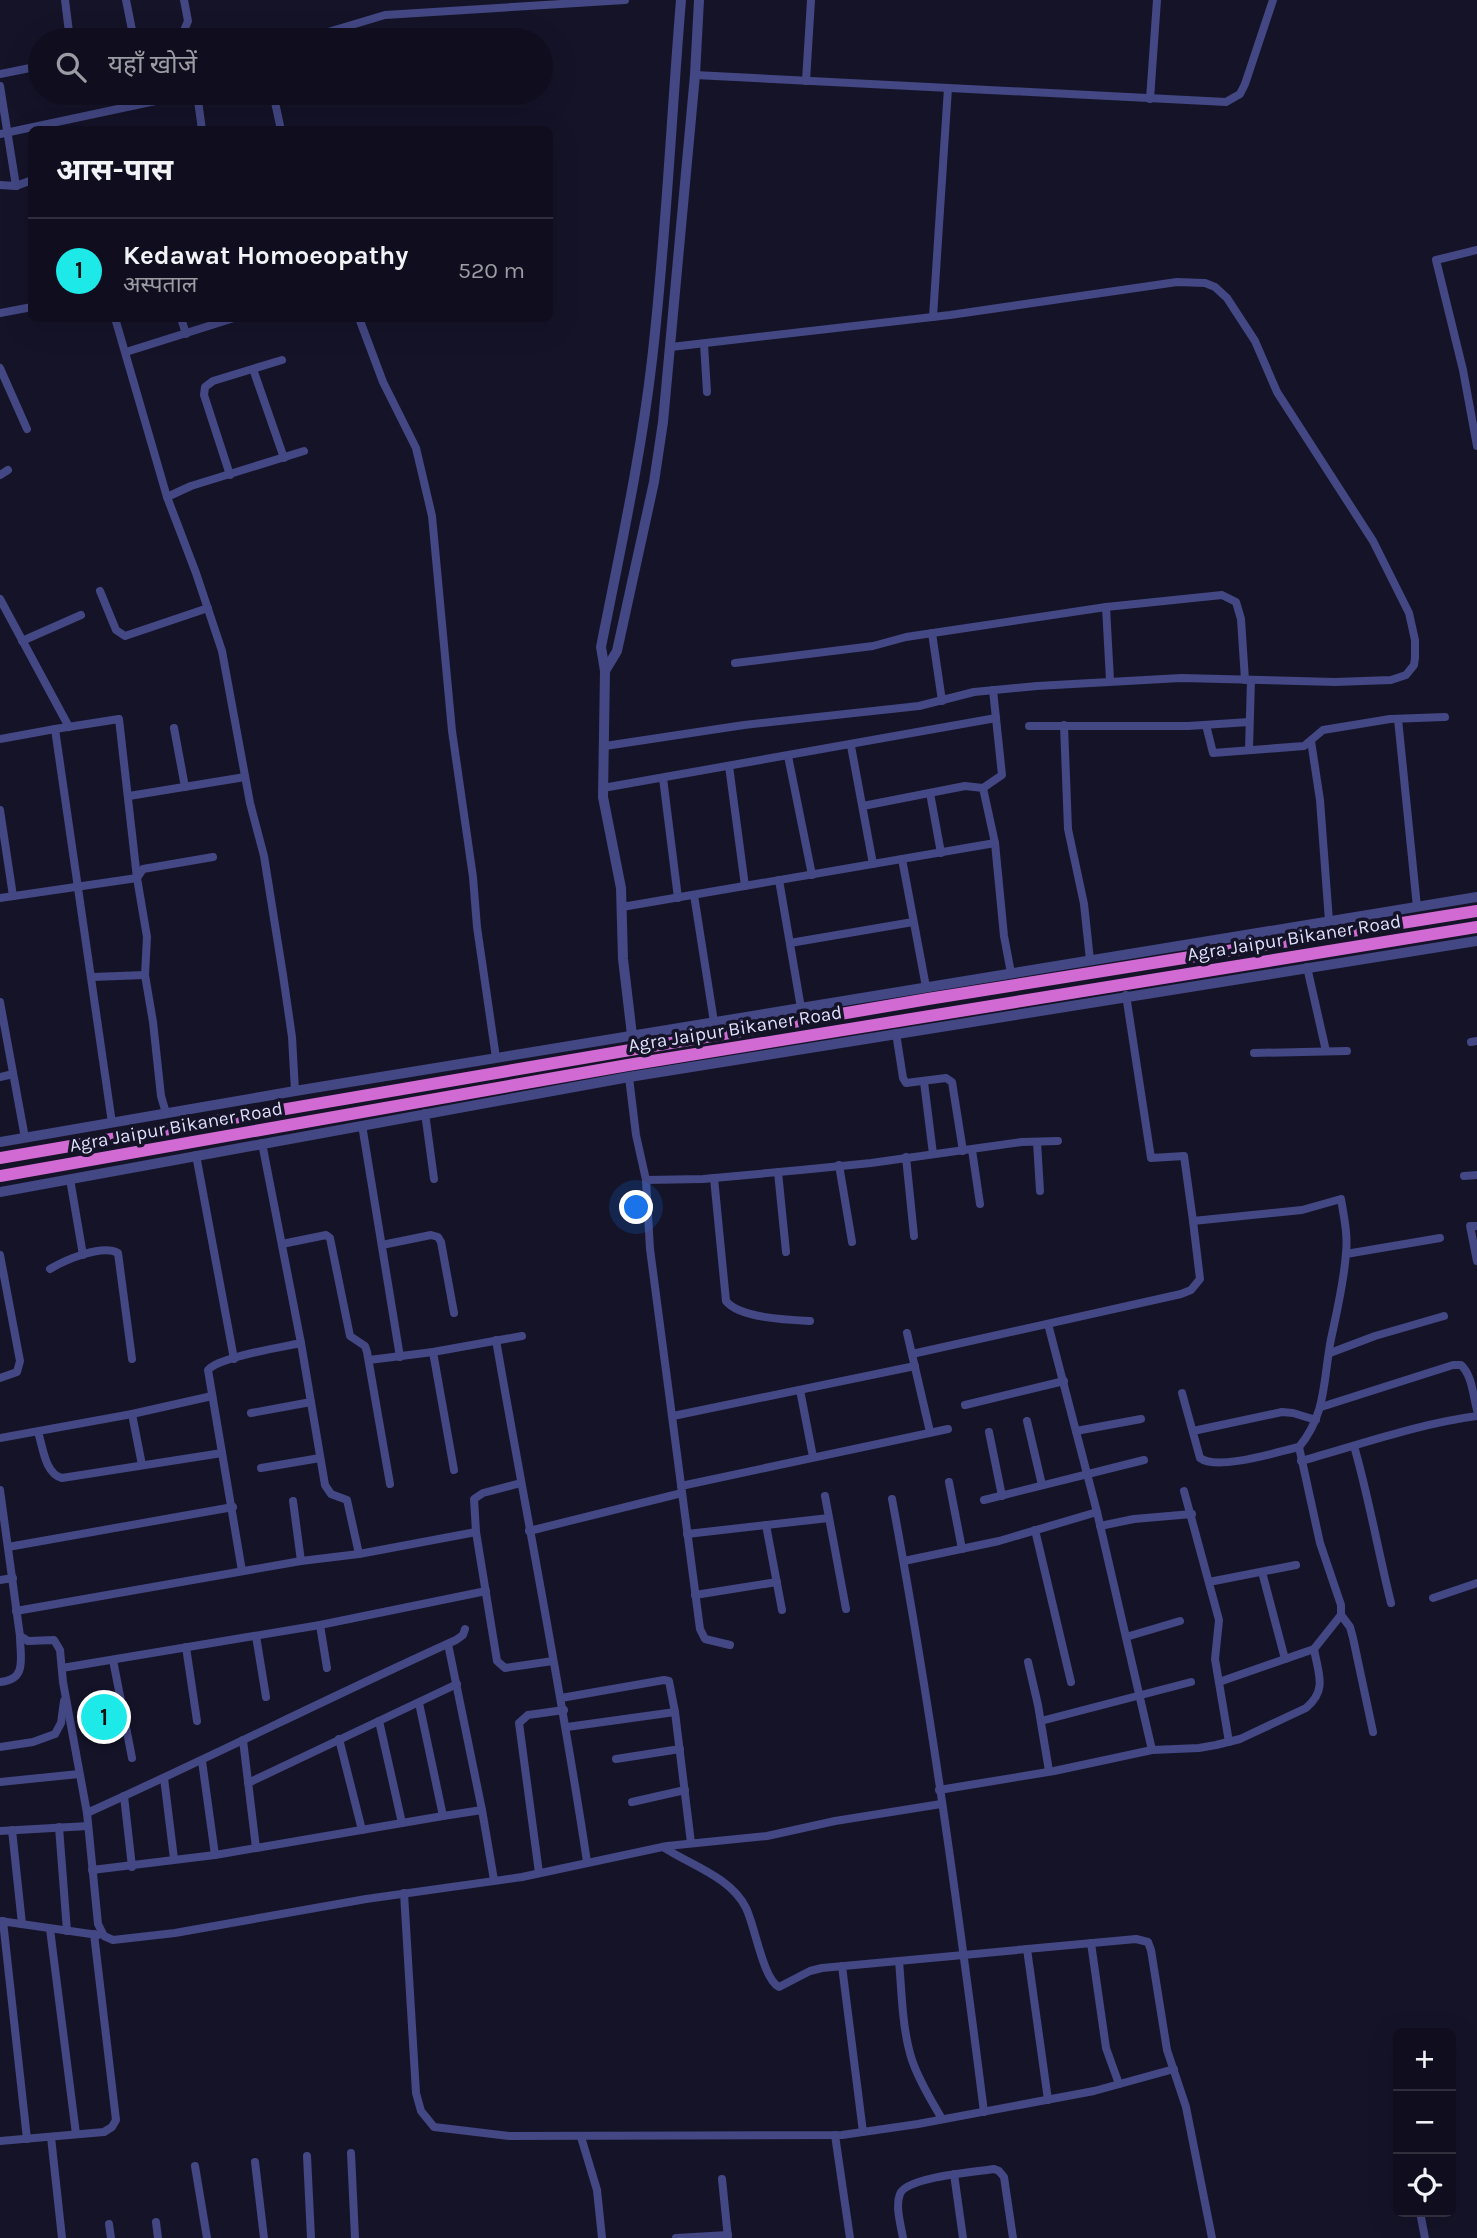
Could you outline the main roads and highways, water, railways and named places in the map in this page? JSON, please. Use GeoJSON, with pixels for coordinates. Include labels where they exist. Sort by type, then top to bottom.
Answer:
{"type":"FeatureCollection","features":[{"type":"Feature","properties":{"kind":"highway","name":"Agra Jaipur Bikaner Road"},"geometry":{"type":"LineString","coordinates":[[0,1158],[834,1014],[1477,911]]}},
{"type":"Feature","properties":{"kind":"highway","name":"Agra Jaipur Bikaner Road"},"geometry":{"type":"LineString","coordinates":[[0,1176],[614,1067],[1477,927]]}},
{"type":"Feature","properties":{"kind":"place","name":"Kedawat Homoeopathy"},"geometry":{"type":"Point","coordinates":[104,1717]}}]}
